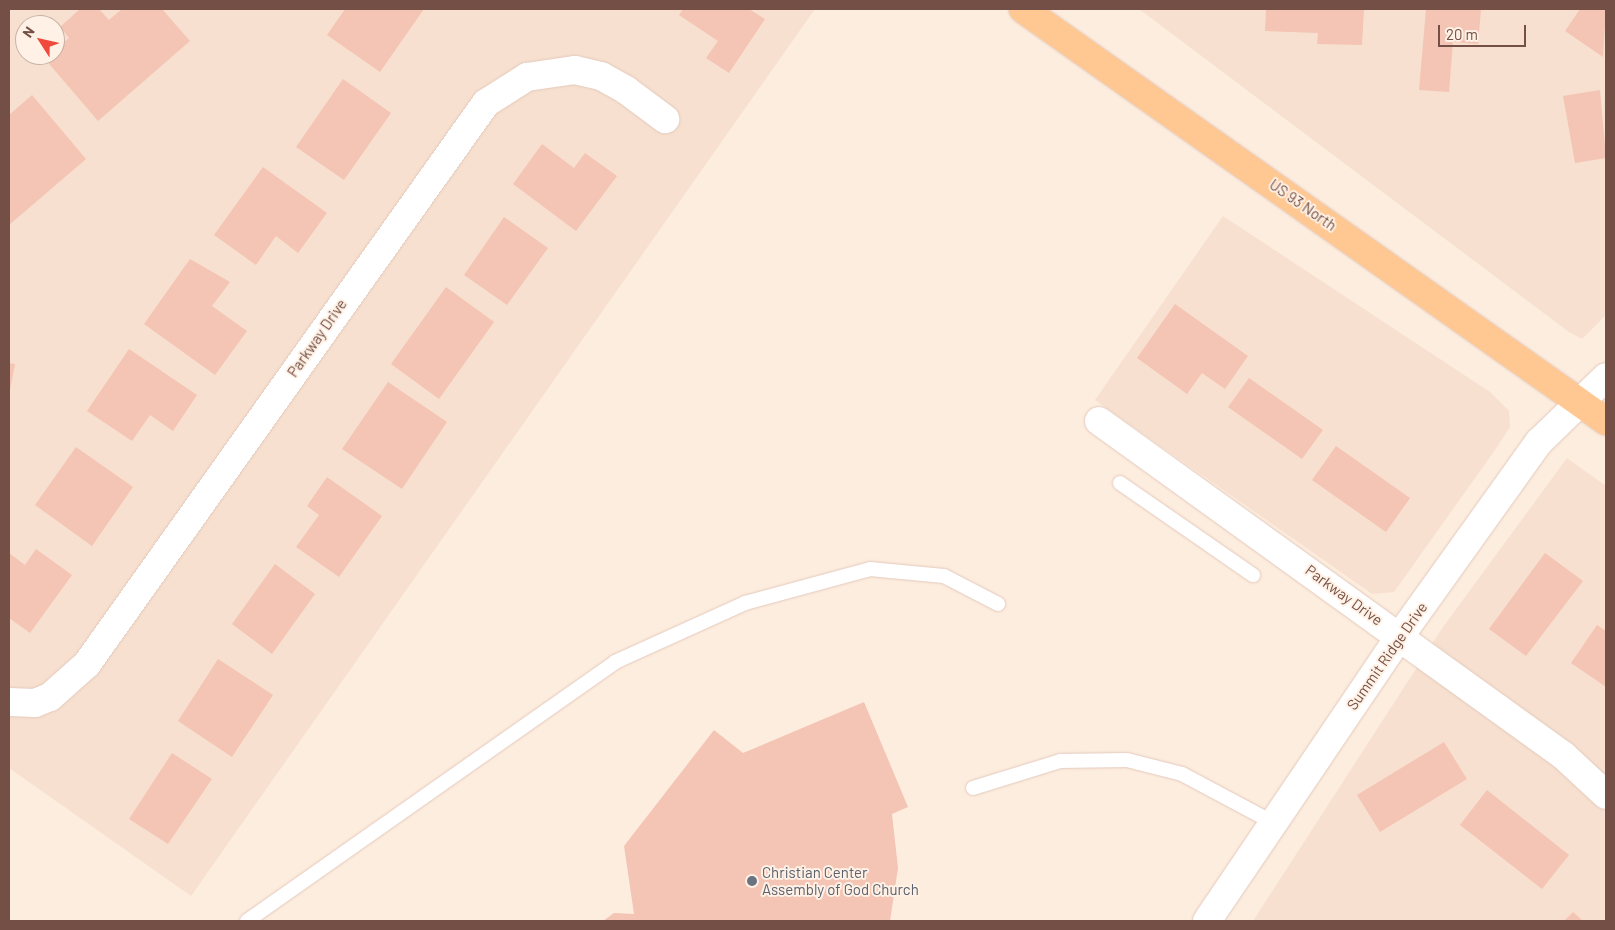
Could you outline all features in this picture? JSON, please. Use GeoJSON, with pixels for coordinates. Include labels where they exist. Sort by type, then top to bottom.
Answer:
{"type":"FeatureCollection","features":[{"type":"Feature","properties":{"kind":"main road","name":"US 93 North"},"geometry":{"type":"LineString","coordinates":[[1023,9],[1606,421]]}},
{"type":"Feature","properties":{"kind":"street","name":"Parkway Drive"},"geometry":{"type":"LineString","coordinates":[[9,702],[35,703],[50,697],[86,664],[486,104],[527,77],[575,70],[601,76],[626,90],[665,119]]}},
{"type":"Feature","properties":{"kind":"street","name":"Summit Ridge Drive"},"geometry":{"type":"LineString","coordinates":[[1207,921],[1272,822],[1400,636],[1539,442],[1582,404],[1606,378]]}},
{"type":"Feature","properties":{"kind":"street","name":"Parkway Drive"},"geometry":{"type":"LineString","coordinates":[[1100,421],[1564,756],[1606,795]]}},
{"type":"Feature","properties":{"kind":"lane"},"geometry":{"type":"LineString","coordinates":[[1120,483],[1253,575]]}},
{"type":"Feature","properties":{"kind":"lane"},"geometry":{"type":"LineString","coordinates":[[247,921],[615,662],[745,603],[870,569],[944,576],[998,604]]}},
{"type":"Feature","properties":{"kind":"lane"},"geometry":{"type":"LineString","coordinates":[[973,788],[1060,761],[1127,760],[1182,774],[1272,822]]}},
{"type":"Feature","properties":{"kind":"shaded area"},"geometry":{"type":"Polygon","coordinates":[[[9,9],[815,9],[191,896],[9,768],[9,9]]]}},
{"type":"Feature","properties":{"kind":"shaded area"},"geometry":{"type":"Polygon","coordinates":[[[1139,9],[1606,9],[1606,315],[1582,339],[1569,332],[1139,9]]]}},
{"type":"Feature","properties":{"kind":"shaded area"},"geometry":{"type":"Polygon","coordinates":[[[1223,216],[1490,392],[1509,411],[1510,427],[1394,592],[1372,594],[1095,400],[1223,216]]]}},
{"type":"Feature","properties":{"kind":"shaded area"},"geometry":{"type":"Polygon","coordinates":[[[1567,458],[1606,486],[1606,921],[1253,921],[1443,627],[1567,458]]]}},
{"type":"Feature","properties":{"kind":"building"},"geometry":{"type":"Polygon","coordinates":[[[80,9],[99,9],[109,20],[122,9],[162,9],[190,41],[98,121],[50,65],[65,65],[65,42],[69,38],[65,33],[65,22],[80,9]]]}},
{"type":"Feature","properties":{"kind":"building"},"geometry":{"type":"Polygon","coordinates":[[[345,9],[424,9],[380,72],[327,35],[345,9]]]}},
{"type":"Feature","properties":{"kind":"building"},"geometry":{"type":"Polygon","coordinates":[[[683,9],[749,9],[765,19],[729,73],[706,58],[718,41],[679,15],[683,9]]]}},
{"type":"Feature","properties":{"kind":"building"},"geometry":{"type":"Polygon","coordinates":[[[1266,9],[1364,9],[1362,45],[1317,44],[1318,33],[1265,31],[1266,9]]]}},
{"type":"Feature","properties":{"kind":"building"},"geometry":{"type":"Polygon","coordinates":[[[1426,9],[1481,9],[1478,44],[1453,42],[1449,92],[1419,90],[1426,9]]]}},
{"type":"Feature","properties":{"kind":"building"},"geometry":{"type":"Polygon","coordinates":[[[1580,9],[1606,9],[1603,57],[1565,31],[1580,9]]]}},
{"type":"Feature","properties":{"kind":"building"},"geometry":{"type":"Polygon","coordinates":[[[343,79],[391,113],[344,180],[296,147],[343,79]]]}},
{"type":"Feature","properties":{"kind":"building"},"geometry":{"type":"Polygon","coordinates":[[[1600,90],[1606,158],[1575,163],[1563,96],[1600,90]]]}},
{"type":"Feature","properties":{"kind":"building"},"geometry":{"type":"Polygon","coordinates":[[[32,95],[86,159],[9,225],[9,115],[32,95]]]}},
{"type":"Feature","properties":{"kind":"building"},"geometry":{"type":"Polygon","coordinates":[[[542,144],[574,168],[585,153],[617,176],[576,231],[513,184],[542,144]]]}},
{"type":"Feature","properties":{"kind":"building"},"geometry":{"type":"Polygon","coordinates":[[[263,167],[327,213],[298,253],[276,236],[256,265],[214,235],[263,167]]]}},
{"type":"Feature","properties":{"kind":"building"},"geometry":{"type":"Polygon","coordinates":[[[504,217],[548,248],[507,305],[464,275],[504,217]]]}},
{"type":"Feature","properties":{"kind":"building"},"geometry":{"type":"Polygon","coordinates":[[[190,259],[230,282],[212,306],[247,331],[215,375],[144,324],[190,259]]]}},
{"type":"Feature","properties":{"kind":"building"},"geometry":{"type":"Polygon","coordinates":[[[446,287],[494,322],[439,399],[391,364],[446,287]]]}},
{"type":"Feature","properties":{"kind":"building"},"geometry":{"type":"Polygon","coordinates":[[[1175,304],[1248,356],[1225,389],[1202,373],[1187,394],[1137,358],[1175,304]]]}},
{"type":"Feature","properties":{"kind":"building"},"geometry":{"type":"Polygon","coordinates":[[[129,349],[197,395],[173,431],[150,415],[132,441],[87,411],[129,349]]]}},
{"type":"Feature","properties":{"kind":"building"},"geometry":{"type":"Polygon","coordinates":[[[9,363],[15,364],[10,390],[9,390],[9,363]]]}},
{"type":"Feature","properties":{"kind":"building"},"geometry":{"type":"Polygon","coordinates":[[[1249,378],[1323,430],[1302,459],[1228,407],[1249,378]]]}},
{"type":"Feature","properties":{"kind":"building"},"geometry":{"type":"Polygon","coordinates":[[[388,382],[447,422],[402,489],[342,449],[388,382]]]}},
{"type":"Feature","properties":{"kind":"building"},"geometry":{"type":"Polygon","coordinates":[[[1336,446],[1410,498],[1386,532],[1312,480],[1336,446]]]}},
{"type":"Feature","properties":{"kind":"building"},"geometry":{"type":"Polygon","coordinates":[[[76,447],[133,487],[92,546],[35,505],[76,447]]]}},
{"type":"Feature","properties":{"kind":"building"},"geometry":{"type":"Polygon","coordinates":[[[327,477],[382,516],[339,577],[296,547],[319,515],[307,506],[327,477]]]}},
{"type":"Feature","properties":{"kind":"building"},"geometry":{"type":"Polygon","coordinates":[[[36,549],[72,575],[30,633],[9,618],[9,553],[25,565],[36,549]]]}},
{"type":"Feature","properties":{"kind":"building"},"geometry":{"type":"Polygon","coordinates":[[[1545,553],[1583,581],[1526,656],[1489,629],[1545,553]]]}},
{"type":"Feature","properties":{"kind":"building"},"geometry":{"type":"Polygon","coordinates":[[[275,564],[315,594],[272,654],[232,624],[275,564]]]}},
{"type":"Feature","properties":{"kind":"building"},"geometry":{"type":"Polygon","coordinates":[[[1597,625],[1606,631],[1606,687],[1571,663],[1597,625]]]}},
{"type":"Feature","properties":{"kind":"building"},"geometry":{"type":"Polygon","coordinates":[[[218,659],[273,695],[232,757],[178,721],[218,659]]]}},
{"type":"Feature","properties":{"kind":"building"},"geometry":{"type":"Polygon","coordinates":[[[864,702],[908,807],[892,814],[898,868],[890,921],[603,921],[614,913],[634,914],[624,846],[714,730],[743,753],[864,702]]]}},
{"type":"Feature","properties":{"kind":"building"},"geometry":{"type":"Polygon","coordinates":[[[1444,742],[1467,779],[1380,832],[1357,795],[1444,742]]]}},
{"type":"Feature","properties":{"kind":"building"},"geometry":{"type":"Polygon","coordinates":[[[172,753],[212,779],[168,844],[129,819],[172,753]]]}},
{"type":"Feature","properties":{"kind":"building"},"geometry":{"type":"Polygon","coordinates":[[[1487,790],[1569,855],[1542,889],[1460,825],[1487,790]]]}},
{"type":"Feature","properties":{"kind":"building"},"geometry":{"type":"Polygon","coordinates":[[[1573,912],[1583,921],[1564,921],[1573,912]]]}},
{"type":"Feature","properties":{"kind":"place","name":"Christian Center Assembly of God Church"},"geometry":{"type":"Point","coordinates":[752,881]}}]}
